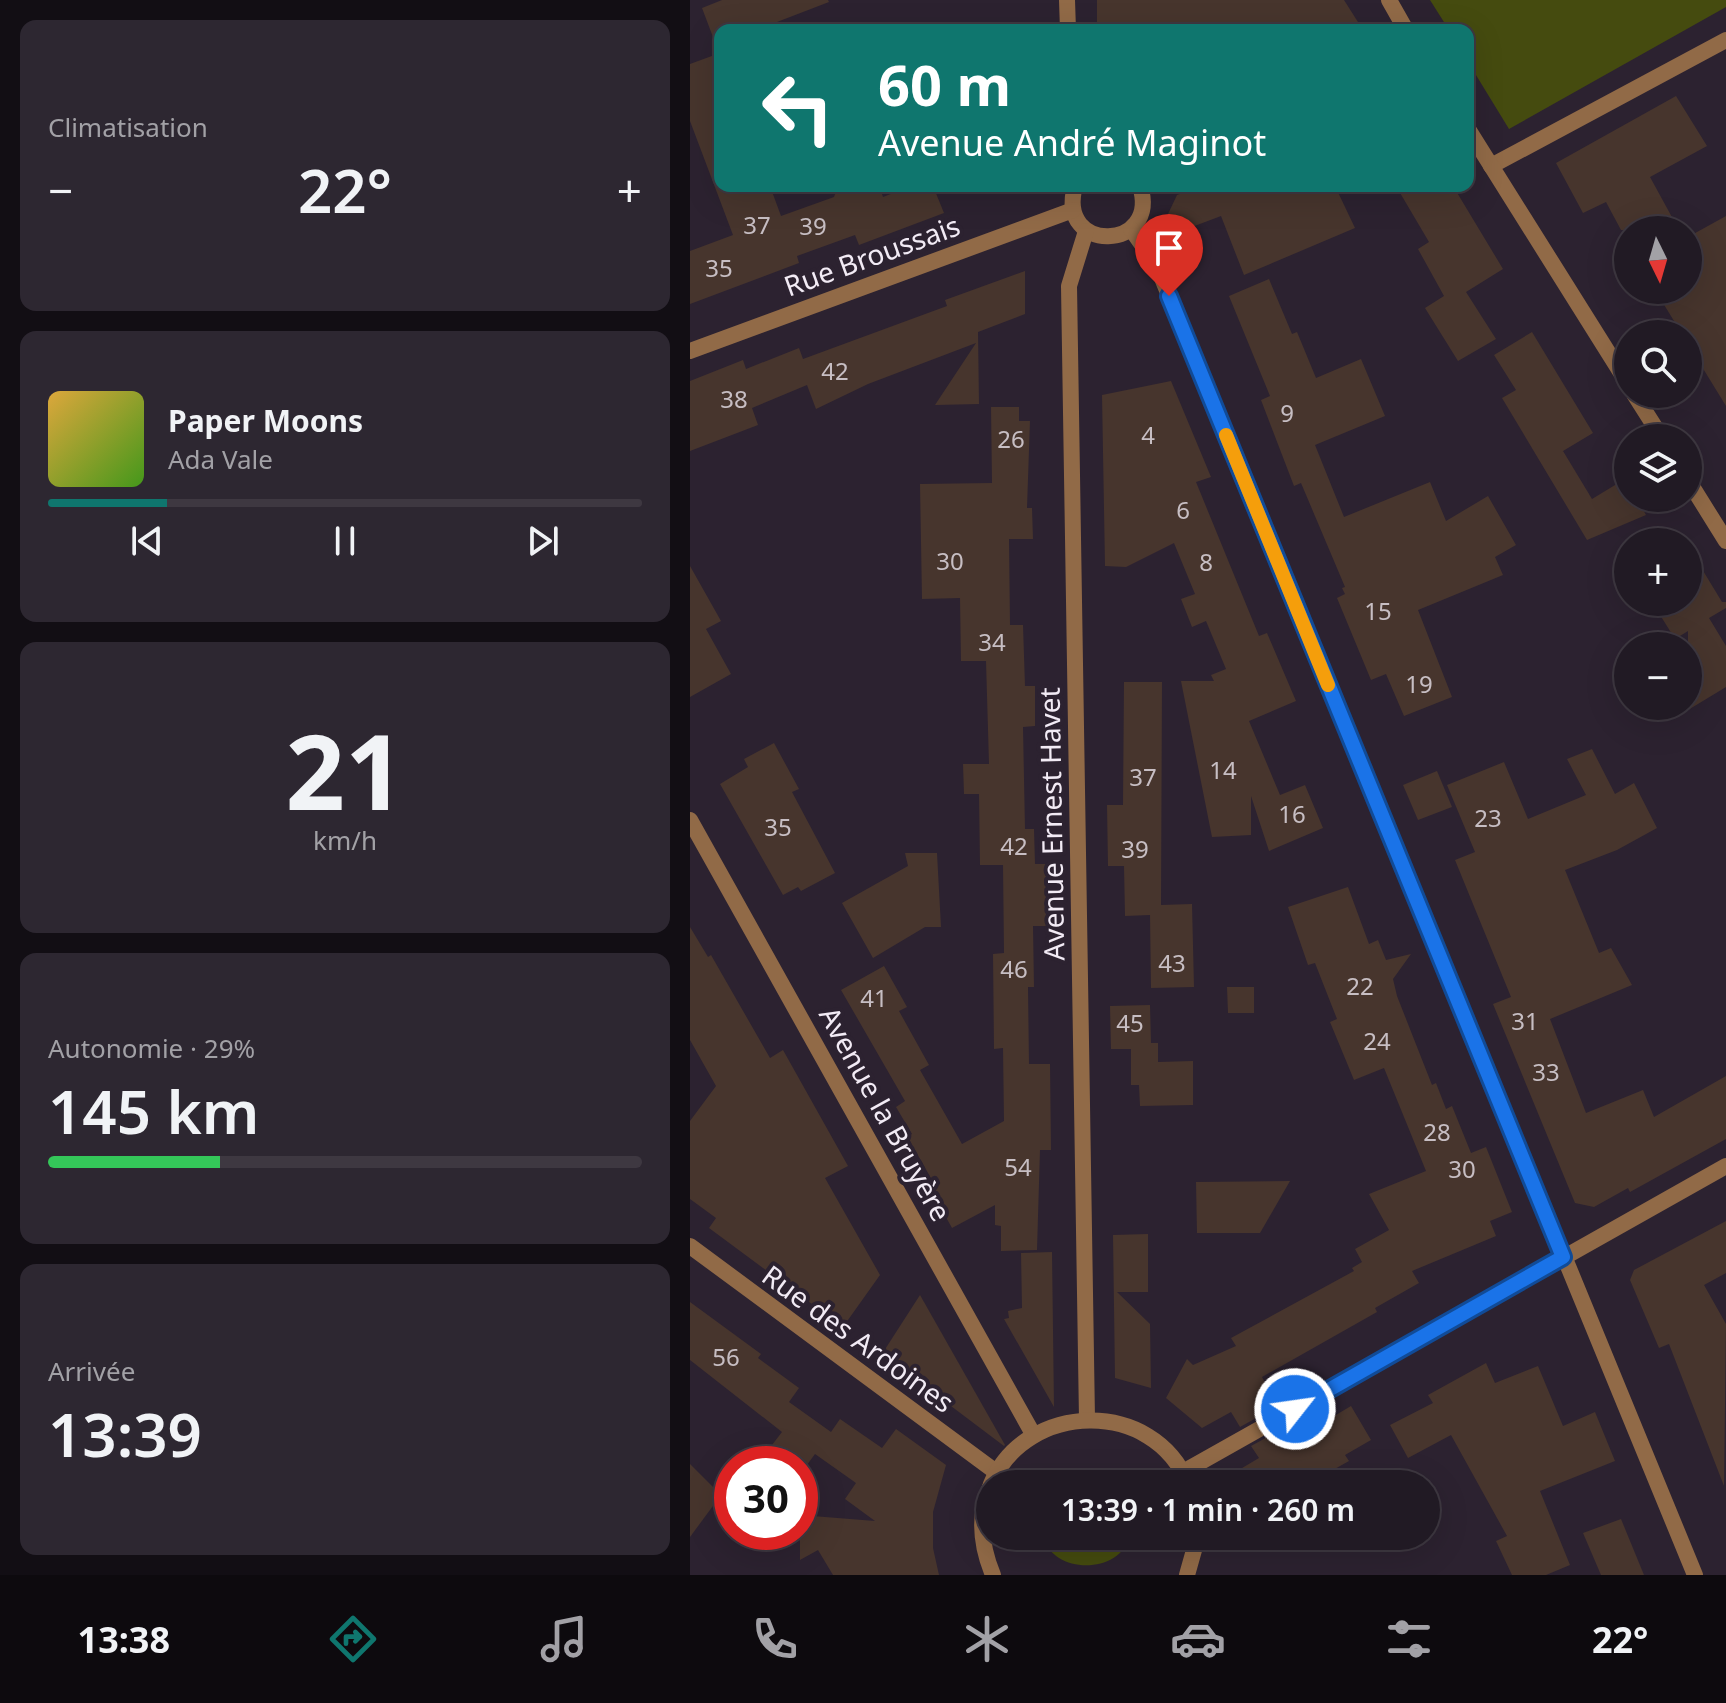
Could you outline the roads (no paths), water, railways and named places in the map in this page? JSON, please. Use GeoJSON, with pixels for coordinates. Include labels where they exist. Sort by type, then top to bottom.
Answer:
{"type":"FeatureCollection","features":[{"type":"Feature","properties":{"kind":"street"},"geometry":{"type":"LineString","coordinates":[[1067,0],[1068,24]]}},
{"type":"Feature","properties":{"kind":"street"},"geometry":{"type":"LineString","coordinates":[[1389,0],[1403,24]]}},
{"type":"Feature","properties":{"kind":"street"},"geometry":{"type":"LineString","coordinates":[[1491,166],[1726,40]]}},
{"type":"Feature","properties":{"kind":"street"},"geometry":{"type":"LineString","coordinates":[[1474,139],[1614,362]]}},
{"type":"Feature","properties":{"kind":"street"},"geometry":{"type":"LineString","coordinates":[[1074,192],[1073,210],[1086,231],[1110,237],[1131,229],[1143,210],[1142,192]]}},
{"type":"Feature","properties":{"kind":"street","name":"Rue Broussais"},"geometry":{"type":"LineString","coordinates":[[690,351],[1073,210]]}},
{"type":"Feature","properties":{"kind":"street"},"geometry":{"type":"LineString","coordinates":[[1131,229],[1157,266],[1695,1575]]}},
{"type":"Feature","properties":{"kind":"street","name":"Avenue Ernest Havet"},"geometry":{"type":"LineString","coordinates":[[1086,231],[1069,286],[1087,1419]]}},
{"type":"Feature","properties":{"kind":"street"},"geometry":{"type":"LineString","coordinates":[[1702,502],[1726,541]]}},
{"type":"Feature","properties":{"kind":"street","name":"Avenue la Bruyère"},"geometry":{"type":"LineString","coordinates":[[690,820],[1033,1434]]}},
{"type":"Feature","properties":{"kind":"street"},"geometry":{"type":"LineString","coordinates":[[1200,1470],[1563,1257],[1726,1166]]}},
{"type":"Feature","properties":{"kind":"street","name":"Rue des Ardoines"},"geometry":{"type":"LineString","coordinates":[[690,1246],[978,1470]]}},
{"type":"Feature","properties":{"kind":"street"},"geometry":{"type":"LineString","coordinates":[[999,1470],[1012,1451],[1033,1434],[1057,1424],[1087,1419],[1115,1422],[1142,1432],[1166,1449],[1180,1470]]}},
{"type":"Feature","properties":{"kind":"street"},"geometry":{"type":"LineString","coordinates":[[984,1550],[993,1575]]}},
{"type":"Feature","properties":{"kind":"street"},"geometry":{"type":"LineString","coordinates":[[1187,1575],[1194,1550]]}}]}
